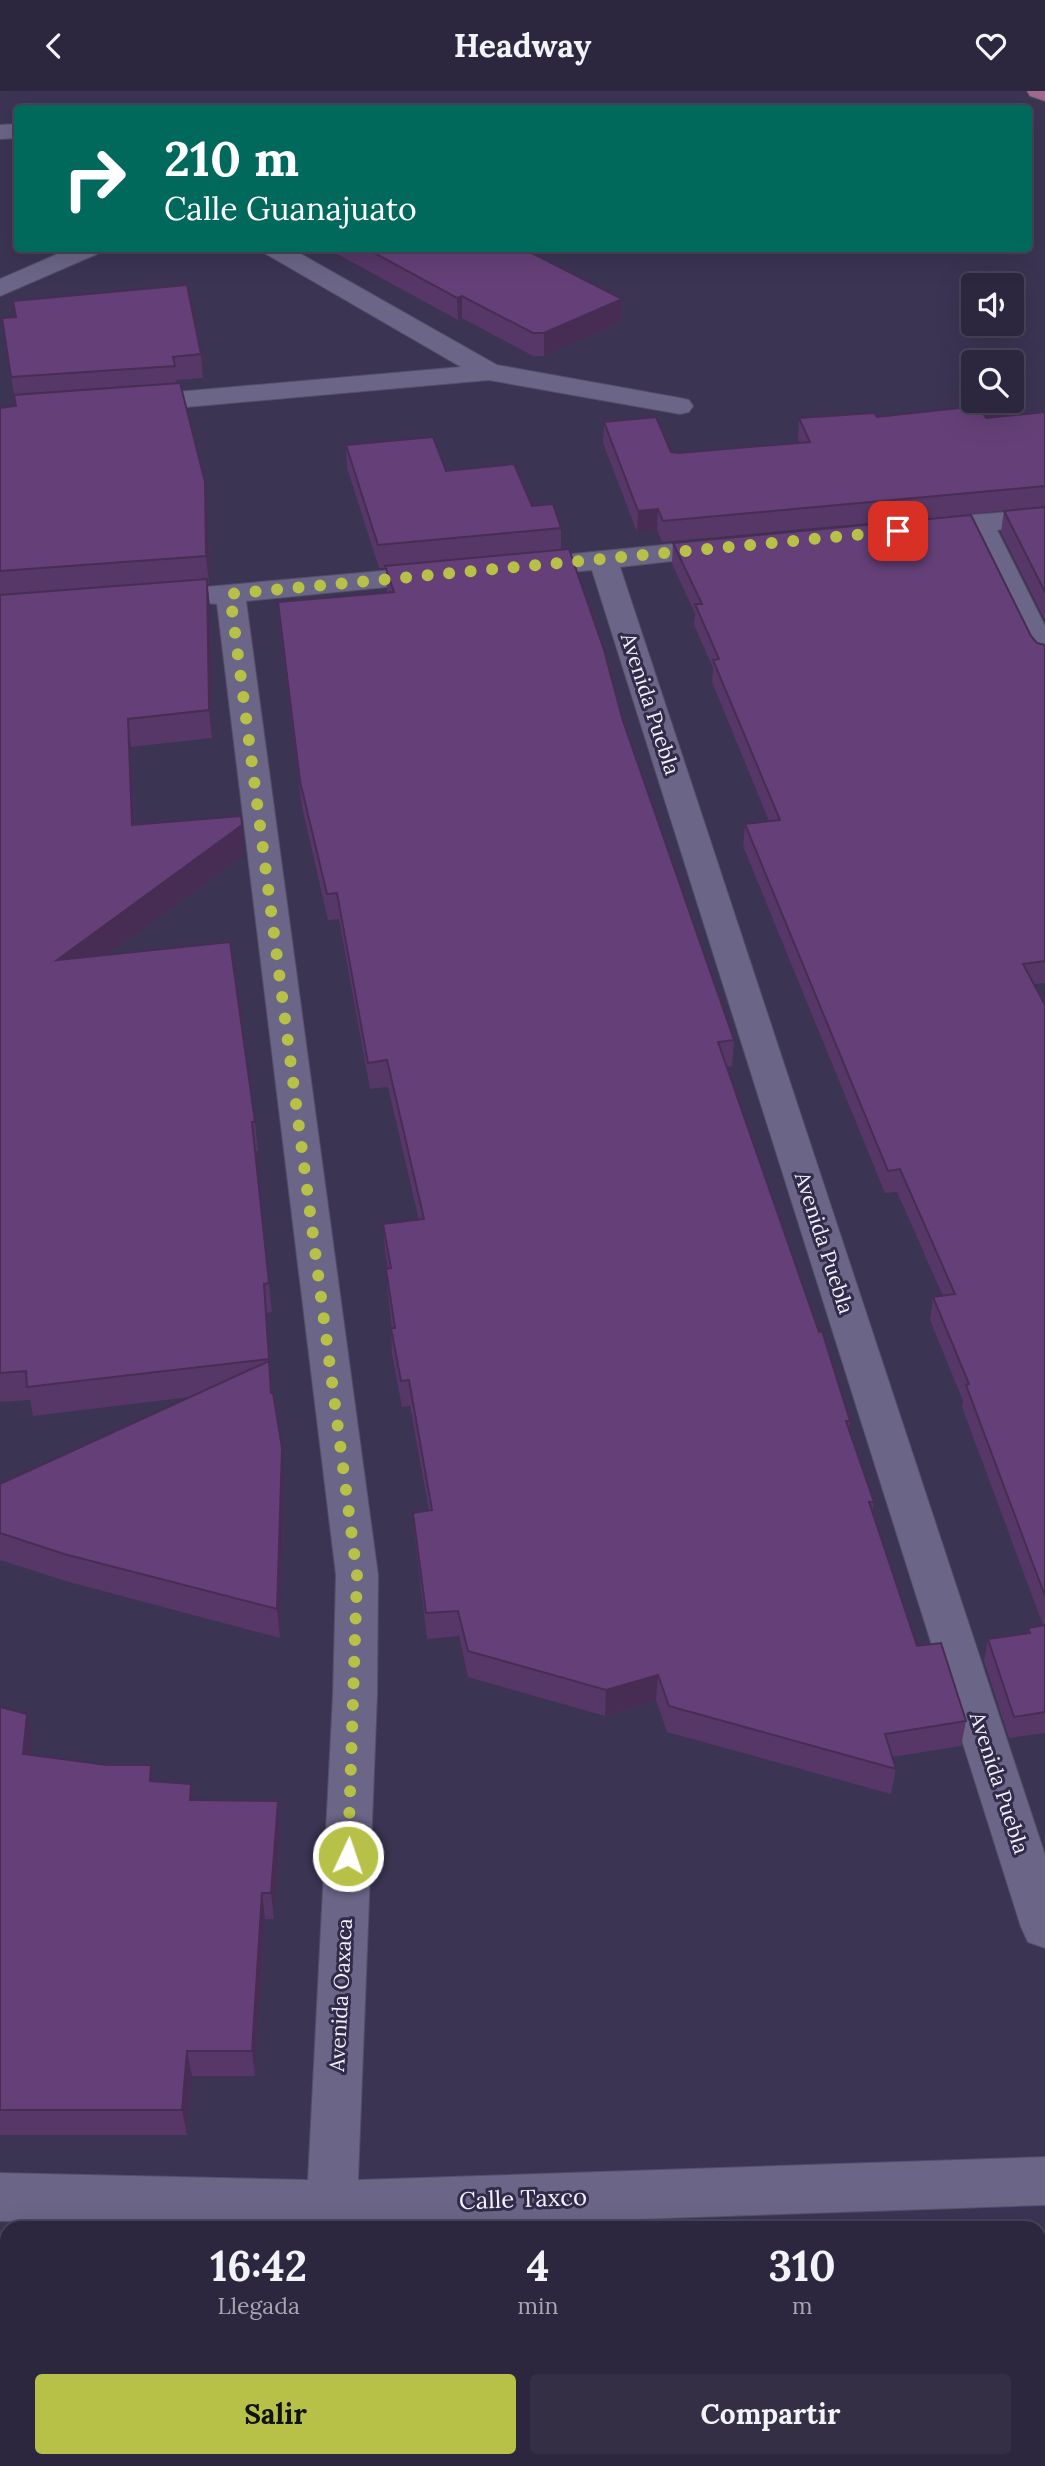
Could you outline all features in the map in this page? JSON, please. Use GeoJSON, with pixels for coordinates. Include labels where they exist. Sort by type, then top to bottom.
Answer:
{"type":"FeatureCollection","features":[{"type":"Feature","properties":{"kind":"main road"},"geometry":{"type":"LineString","coordinates":[[1038,91],[1045,96]]}},
{"type":"Feature","properties":{"kind":"street"},"geometry":{"type":"LineString","coordinates":[[1028,91],[1045,96]]}},
{"type":"Feature","properties":{"kind":"street"},"geometry":{"type":"LineString","coordinates":[[0,288],[81,252]]}},
{"type":"Feature","properties":{"kind":"street"},"geometry":{"type":"LineString","coordinates":[[280,252],[489,372]]}},
{"type":"Feature","properties":{"kind":"street"},"geometry":{"type":"LineString","coordinates":[[102,406],[489,372],[680,406]]}},
{"type":"Feature","properties":{"kind":"street"},"geometry":{"type":"LineString","coordinates":[[895,531],[1045,517]]}},
{"type":"Feature","properties":{"kind":"street"},"geometry":{"type":"LineString","coordinates":[[979,523],[1045,656]]}},
{"type":"Feature","properties":{"kind":"street"},"geometry":{"type":"LineString","coordinates":[[176,598],[756,545]]}},
{"type":"Feature","properties":{"kind":"street","name":"Avenida Puebla"},"geometry":{"type":"LineString","coordinates":[[603,560],[1045,1927]]}},
{"type":"Feature","properties":{"kind":"street","name":"Avenida Oaxaca"},"geometry":{"type":"LineString","coordinates":[[230,594],[357,1575],[354,1709],[332,2216]]}},
{"type":"Feature","properties":{"kind":"street","name":"Calle Taxco"},"geometry":{"type":"LineString","coordinates":[[0,2197],[332,2216],[1045,2181]]}},
{"type":"Feature","properties":{"kind":"building"},"geometry":{"type":"Polygon","coordinates":[[[373,252],[530,252],[622,299],[544,333],[533,333],[462,296],[457,298],[373,252]]]}},
{"type":"Feature","properties":{"kind":"building"},"geometry":{"type":"Polygon","coordinates":[[[187,285],[201,354],[173,357],[175,366],[11,377],[2,318],[16,317],[13,301],[187,285]]]}},
{"type":"Feature","properties":{"kind":"building"},"geometry":{"type":"Polygon","coordinates":[[[180,383],[205,482],[206,556],[0,571],[0,408],[16,406],[14,395],[180,383]]]}},
{"type":"Feature","properties":{"kind":"building"},"geometry":{"type":"Polygon","coordinates":[[[961,408],[961,413],[983,413],[986,418],[1045,412],[1045,486],[663,521],[658,509],[638,511],[604,422],[656,417],[671,452],[679,453],[810,442],[799,418],[874,413],[877,417],[961,408]]]}},
{"type":"Feature","properties":{"kind":"building"},"geometry":{"type":"Polygon","coordinates":[[[433,437],[446,471],[514,464],[532,506],[553,504],[561,528],[378,545],[346,445],[433,437]]]}},
{"type":"Feature","properties":{"kind":"building"},"geometry":{"type":"Polygon","coordinates":[[[1045,507],[1045,592],[1004,511],[1045,507]]]}},
{"type":"Feature","properties":{"kind":"building"},"geometry":{"type":"Polygon","coordinates":[[[971,515],[1031,636],[1037,643],[1045,645],[1045,961],[1023,964],[1045,1005],[1045,1596],[966,1385],[969,1384],[933,1297],[955,1294],[900,1169],[888,1171],[745,824],[780,820],[713,660],[719,659],[695,604],[702,604],[673,543],[971,515]]]}},
{"type":"Feature","properties":{"kind":"building"},"geometry":{"type":"Polygon","coordinates":[[[569,549],[604,650],[623,721],[734,1040],[718,1042],[819,1332],[822,1331],[850,1421],[846,1421],[874,1502],[869,1502],[917,1646],[941,1643],[966,1721],[885,1734],[896,1769],[669,1706],[658,1675],[606,1690],[468,1651],[458,1611],[426,1613],[413,1513],[432,1510],[409,1380],[401,1381],[391,1328],[395,1328],[386,1269],[391,1268],[383,1224],[424,1219],[387,1060],[368,1063],[337,893],[327,894],[300,781],[278,602],[394,592],[385,566],[569,549]]]}},
{"type":"Feature","properties":{"kind":"building"},"geometry":{"type":"Polygon","coordinates":[[[207,579],[209,710],[128,719],[132,825],[241,816],[242,825],[57,960],[230,942],[255,1122],[252,1122],[269,1283],[264,1284],[269,1359],[27,1387],[26,1371],[0,1373],[0,595],[207,579]]]}},
{"type":"Feature","properties":{"kind":"building"},"geometry":{"type":"Polygon","coordinates":[[[269,1361],[271,1393],[282,1448],[277,1609],[64,1554],[0,1533],[0,1484],[269,1361]]]}},
{"type":"Feature","properties":{"kind":"building"},"geometry":{"type":"Polygon","coordinates":[[[1045,1625],[1045,1712],[1014,1717],[988,1639],[1030,1633],[1028,1628],[1045,1625]]]}},
{"type":"Feature","properties":{"kind":"building"},"geometry":{"type":"Polygon","coordinates":[[[0,1707],[27,1714],[23,1754],[107,1765],[151,1765],[150,1781],[191,1784],[190,1800],[278,1801],[271,1893],[262,1893],[252,2051],[187,2051],[182,2110],[0,2110],[0,1707]]]}},
{"type":"Feature","properties":{"kind":"route"},"geometry":{"type":"LineString","coordinates":[[348,1856],[357,1575],[230,594],[898,531]]}}]}
